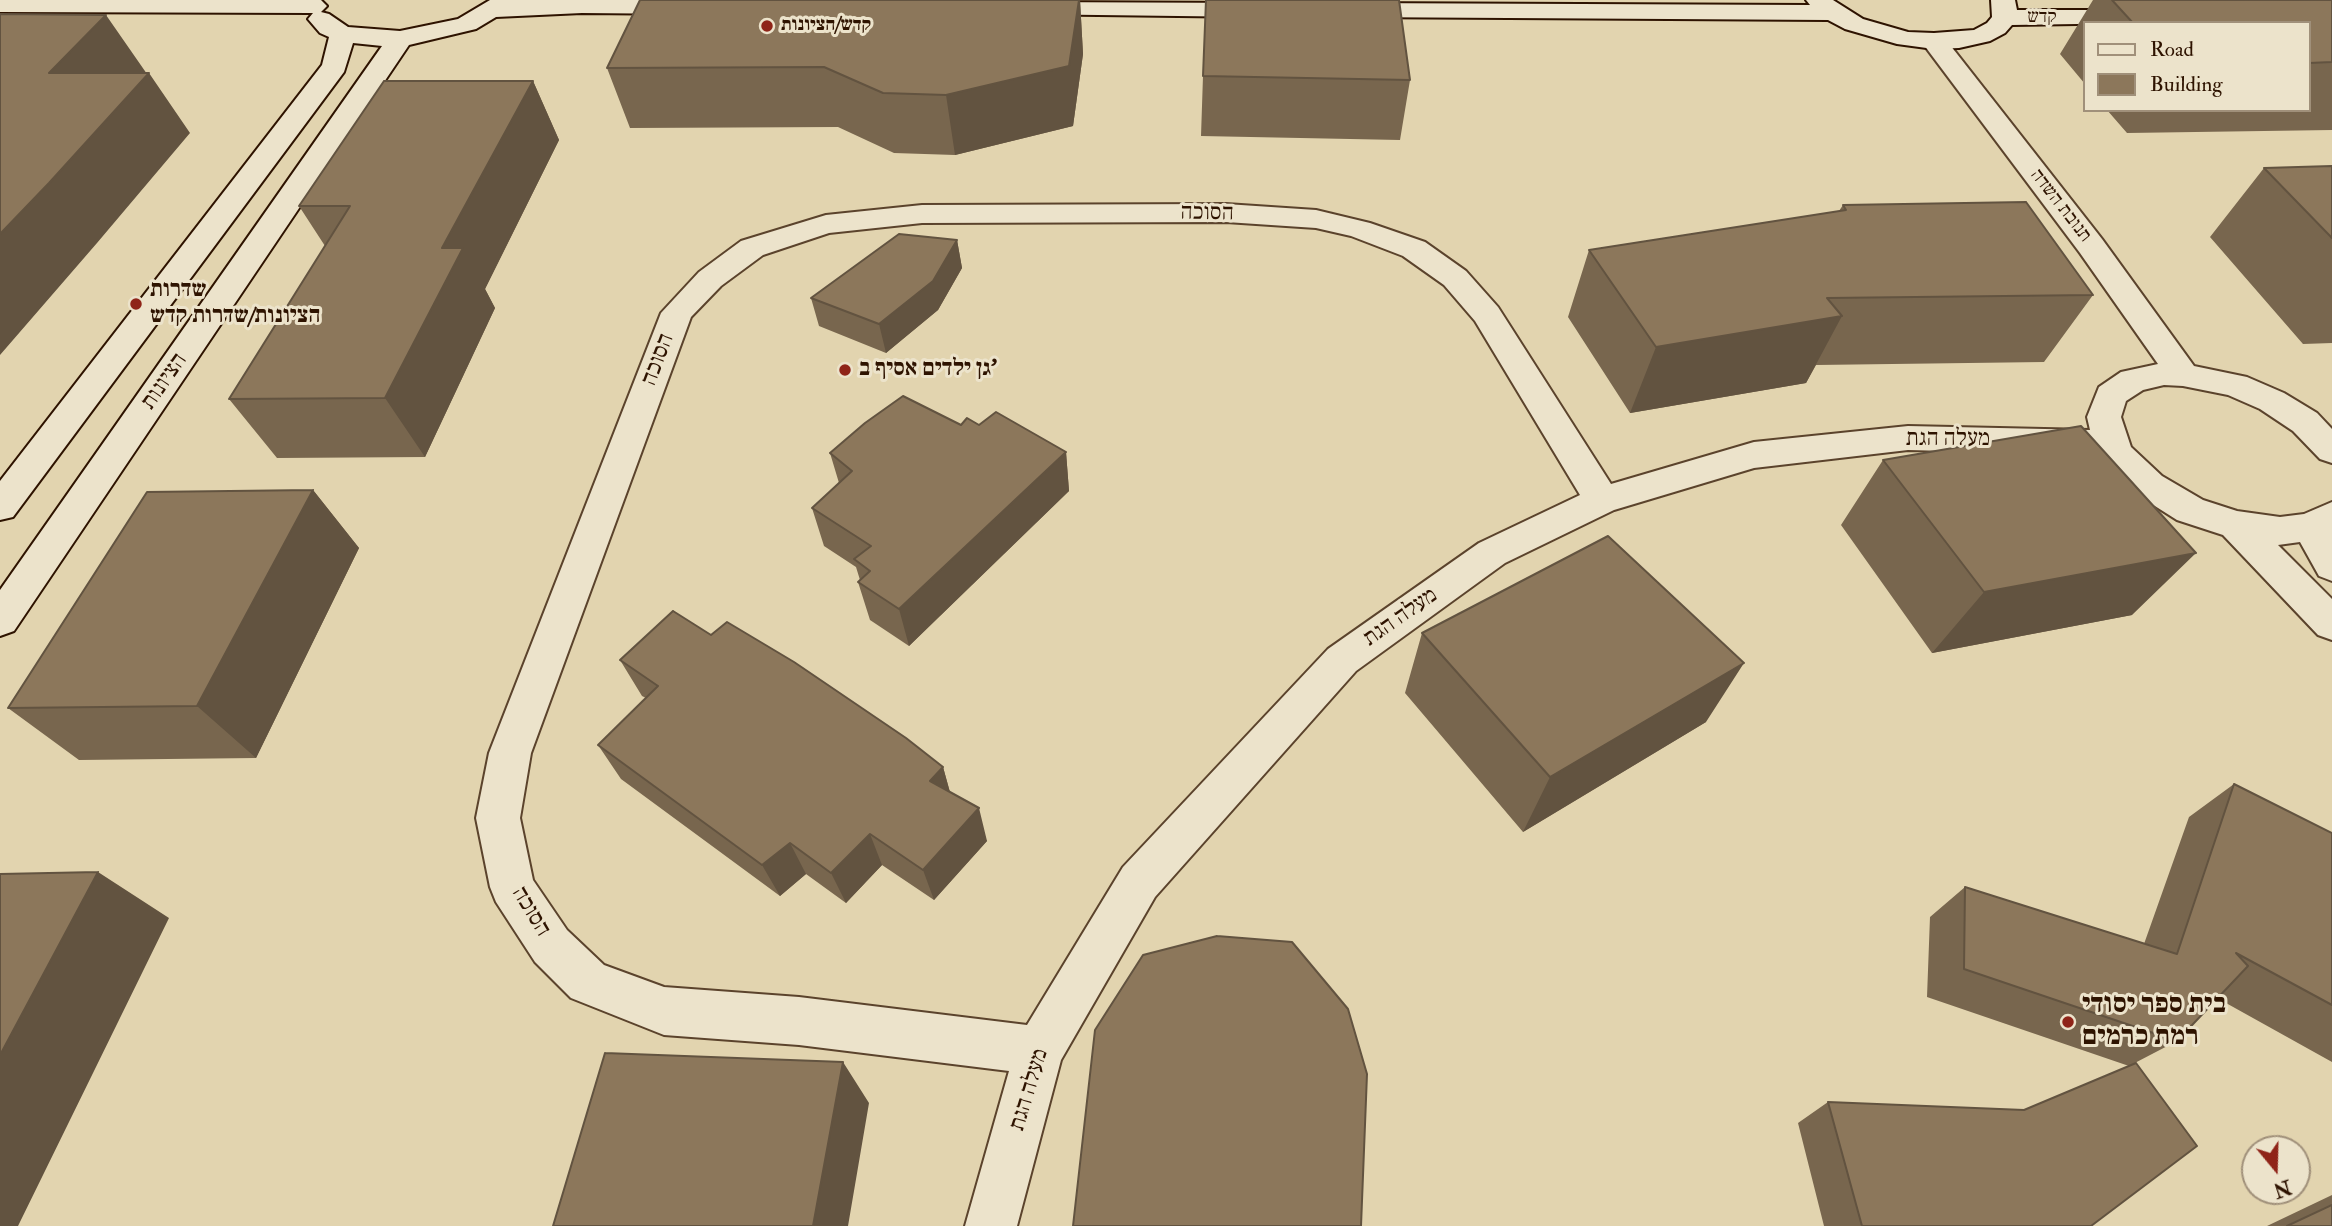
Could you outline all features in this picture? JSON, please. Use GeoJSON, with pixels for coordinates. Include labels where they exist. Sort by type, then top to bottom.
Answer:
{"type":"FeatureCollection","features":[{"type":"Feature","properties":{"kind":"street"},"geometry":{"type":"LineString","coordinates":[[0,5],[316,3],[321,21],[342,34],[400,39],[445,30],[500,5],[715,7]]}},
{"type":"Feature","properties":{"kind":"street"},"geometry":{"type":"LineString","coordinates":[[1320,10],[1826,7],[1879,33],[1934,41],[1981,36],[1996,28],[2004,9]]}},
{"type":"Feature","properties":{"kind":"street"},"geometry":{"type":"LineString","coordinates":[[1001,8],[1278,10]]}},
{"type":"Feature","properties":{"kind":"street","name":"קדש"},"geometry":{"type":"LineString","coordinates":[[2004,9],[2155,17]]}},
{"type":"Feature","properties":{"kind":"street"},"geometry":{"type":"LineString","coordinates":[[0,507],[335,65],[342,34]]}},
{"type":"Feature","properties":{"kind":"street","name":"הציונות"},"geometry":{"type":"LineString","coordinates":[[0,620],[400,39]]}},
{"type":"Feature","properties":{"kind":"street","name":"תנובת השדה"},"geometry":{"type":"LineString","coordinates":[[1934,41],[2091,246],[2183,375]]}},
{"type":"Feature","properties":{"kind":"street","name":"הסוכה"},"geometry":{"type":"LineString","coordinates":[[1039,1051],[799,1021],[664,1011],[587,982],[551,946],[512,887],[498,818],[510,753],[677,313],[710,279],[752,248],[826,225],[922,214],[1226,213],[1316,219],[1360,229],[1414,249],[1455,278],[1487,314],[1602,500]]}},
{"type":"Feature","properties":{"kind":"street"},"geometry":{"type":"LineString","coordinates":[[2331,448],[2305,422],[2272,401],[2235,385],[2183,375],[2164,374],[2133,380],[2111,395],[2104,417],[2110,443],[2119,456],[2149,485],[2190,510],[2236,525],[2280,531],[2321,521],[2332,566]]}},
{"type":"Feature","properties":{"kind":"street","name":"מעלה הגת"},"geometry":{"type":"LineString","coordinates":[[991,1226],[1039,1051],[1139,882],[1342,660],[1492,553],[1602,500],[1754,455],[1908,438],[2110,443]]}},
{"type":"Feature","properties":{"kind":"street"},"geometry":{"type":"LineString","coordinates":[[2236,525],[2332,624]]}},
{"type":"Feature","properties":{"kind":"building"},"geometry":{"type":"Polygon","coordinates":[[[640,0],[1079,0],[1069,66],[946,95],[883,93],[824,67],[607,68],[640,0]]]}},
{"type":"Feature","properties":{"kind":"building"},"geometry":{"type":"Polygon","coordinates":[[[1206,0],[1399,0],[1410,80],[1203,76],[1206,0]]]}},
{"type":"Feature","properties":{"kind":"building"},"geometry":{"type":"Polygon","coordinates":[[[2112,0],[2332,0],[2332,62],[2311,63],[2311,21],[2131,21],[2112,0]]]}},
{"type":"Feature","properties":{"kind":"building"},"geometry":{"type":"Polygon","coordinates":[[[0,14],[106,15],[49,73],[149,73],[0,234],[0,14]]]}},
{"type":"Feature","properties":{"kind":"building"},"geometry":{"type":"Polygon","coordinates":[[[384,81],[533,81],[442,248],[463,248],[385,398],[229,399],[350,206],[299,206],[384,81]]]}},
{"type":"Feature","properties":{"kind":"building"},"geometry":{"type":"Polygon","coordinates":[[[2332,166],[2332,238],[2264,168],[2332,166]]]}},
{"type":"Feature","properties":{"kind":"building"},"geometry":{"type":"Polygon","coordinates":[[[2026,202],[2093,295],[1827,298],[1842,316],[1656,347],[1589,250],[1846,210],[1843,205],[2026,202]]]}},
{"type":"Feature","properties":{"kind":"building"},"geometry":{"type":"Polygon","coordinates":[[[899,234],[957,240],[933,281],[879,324],[811,298],[899,234]]]}},
{"type":"Feature","properties":{"kind":"building"},"geometry":{"type":"Polygon","coordinates":[[[903,396],[961,425],[967,418],[979,425],[996,412],[1066,452],[899,609],[858,582],[870,571],[854,559],[871,546],[812,508],[852,471],[830,453],[865,423],[903,396]]]}},
{"type":"Feature","properties":{"kind":"building"},"geometry":{"type":"Polygon","coordinates":[[[2081,426],[2196,553],[1984,592],[1883,460],[2081,426]]]}},
{"type":"Feature","properties":{"kind":"building"},"geometry":{"type":"Polygon","coordinates":[[[313,490],[197,706],[8,708],[147,492],[313,490]]]}},
{"type":"Feature","properties":{"kind":"building"},"geometry":{"type":"Polygon","coordinates":[[[1608,536],[1744,663],[1550,777],[1422,633],[1608,536]]]}},
{"type":"Feature","properties":{"kind":"building"},"geometry":{"type":"Polygon","coordinates":[[[673,611],[711,635],[727,622],[794,662],[906,738],[943,767],[930,781],[979,808],[923,870],[870,834],[831,873],[790,843],[762,865],[598,745],[658,686],[620,660],[673,611]]]}},
{"type":"Feature","properties":{"kind":"building"},"geometry":{"type":"Polygon","coordinates":[[[2234,784],[2332,833],[2332,1005],[2236,953],[2248,966],[2177,1041],[1964,969],[1965,887],[2177,954],[2234,784]]]}},
{"type":"Feature","properties":{"kind":"building"},"geometry":{"type":"Polygon","coordinates":[[[98,872],[0,1055],[0,874],[98,872]]]}},
{"type":"Feature","properties":{"kind":"building"},"geometry":{"type":"Polygon","coordinates":[[[1217,936],[1292,942],[1348,1009],[1367,1074],[1361,1226],[1073,1226],[1095,1030],[1143,955],[1217,936]]]}},
{"type":"Feature","properties":{"kind":"building"},"geometry":{"type":"Polygon","coordinates":[[[605,1053],[843,1062],[813,1226],[553,1226],[605,1053]]]}},
{"type":"Feature","properties":{"kind":"building"},"geometry":{"type":"Polygon","coordinates":[[[2136,1063],[2197,1146],[2091,1226],[1862,1226],[1828,1102],[2024,1110],[2136,1063]]]}},
{"type":"Feature","properties":{"kind":"building"},"geometry":{"type":"Polygon","coordinates":[[[2332,1205],[2332,1226],[2287,1226],[2332,1205]]]}},
{"type":"Feature","properties":{"kind":"place","name":"קדש/הציונות"},"geometry":{"type":"Point","coordinates":[767,26]}},
{"type":"Feature","properties":{"kind":"place","name":"שדרות הציונות/שדרות קדש"},"geometry":{"type":"Point","coordinates":[136,304]}},
{"type":"Feature","properties":{"kind":"place","name":"גן ילדים אסיף ב'"},"geometry":{"type":"Point","coordinates":[845,370]}},
{"type":"Feature","properties":{"kind":"place","name":"בית ספר יסודי רמת כרמים"},"geometry":{"type":"Point","coordinates":[2068,1022]}}]}
